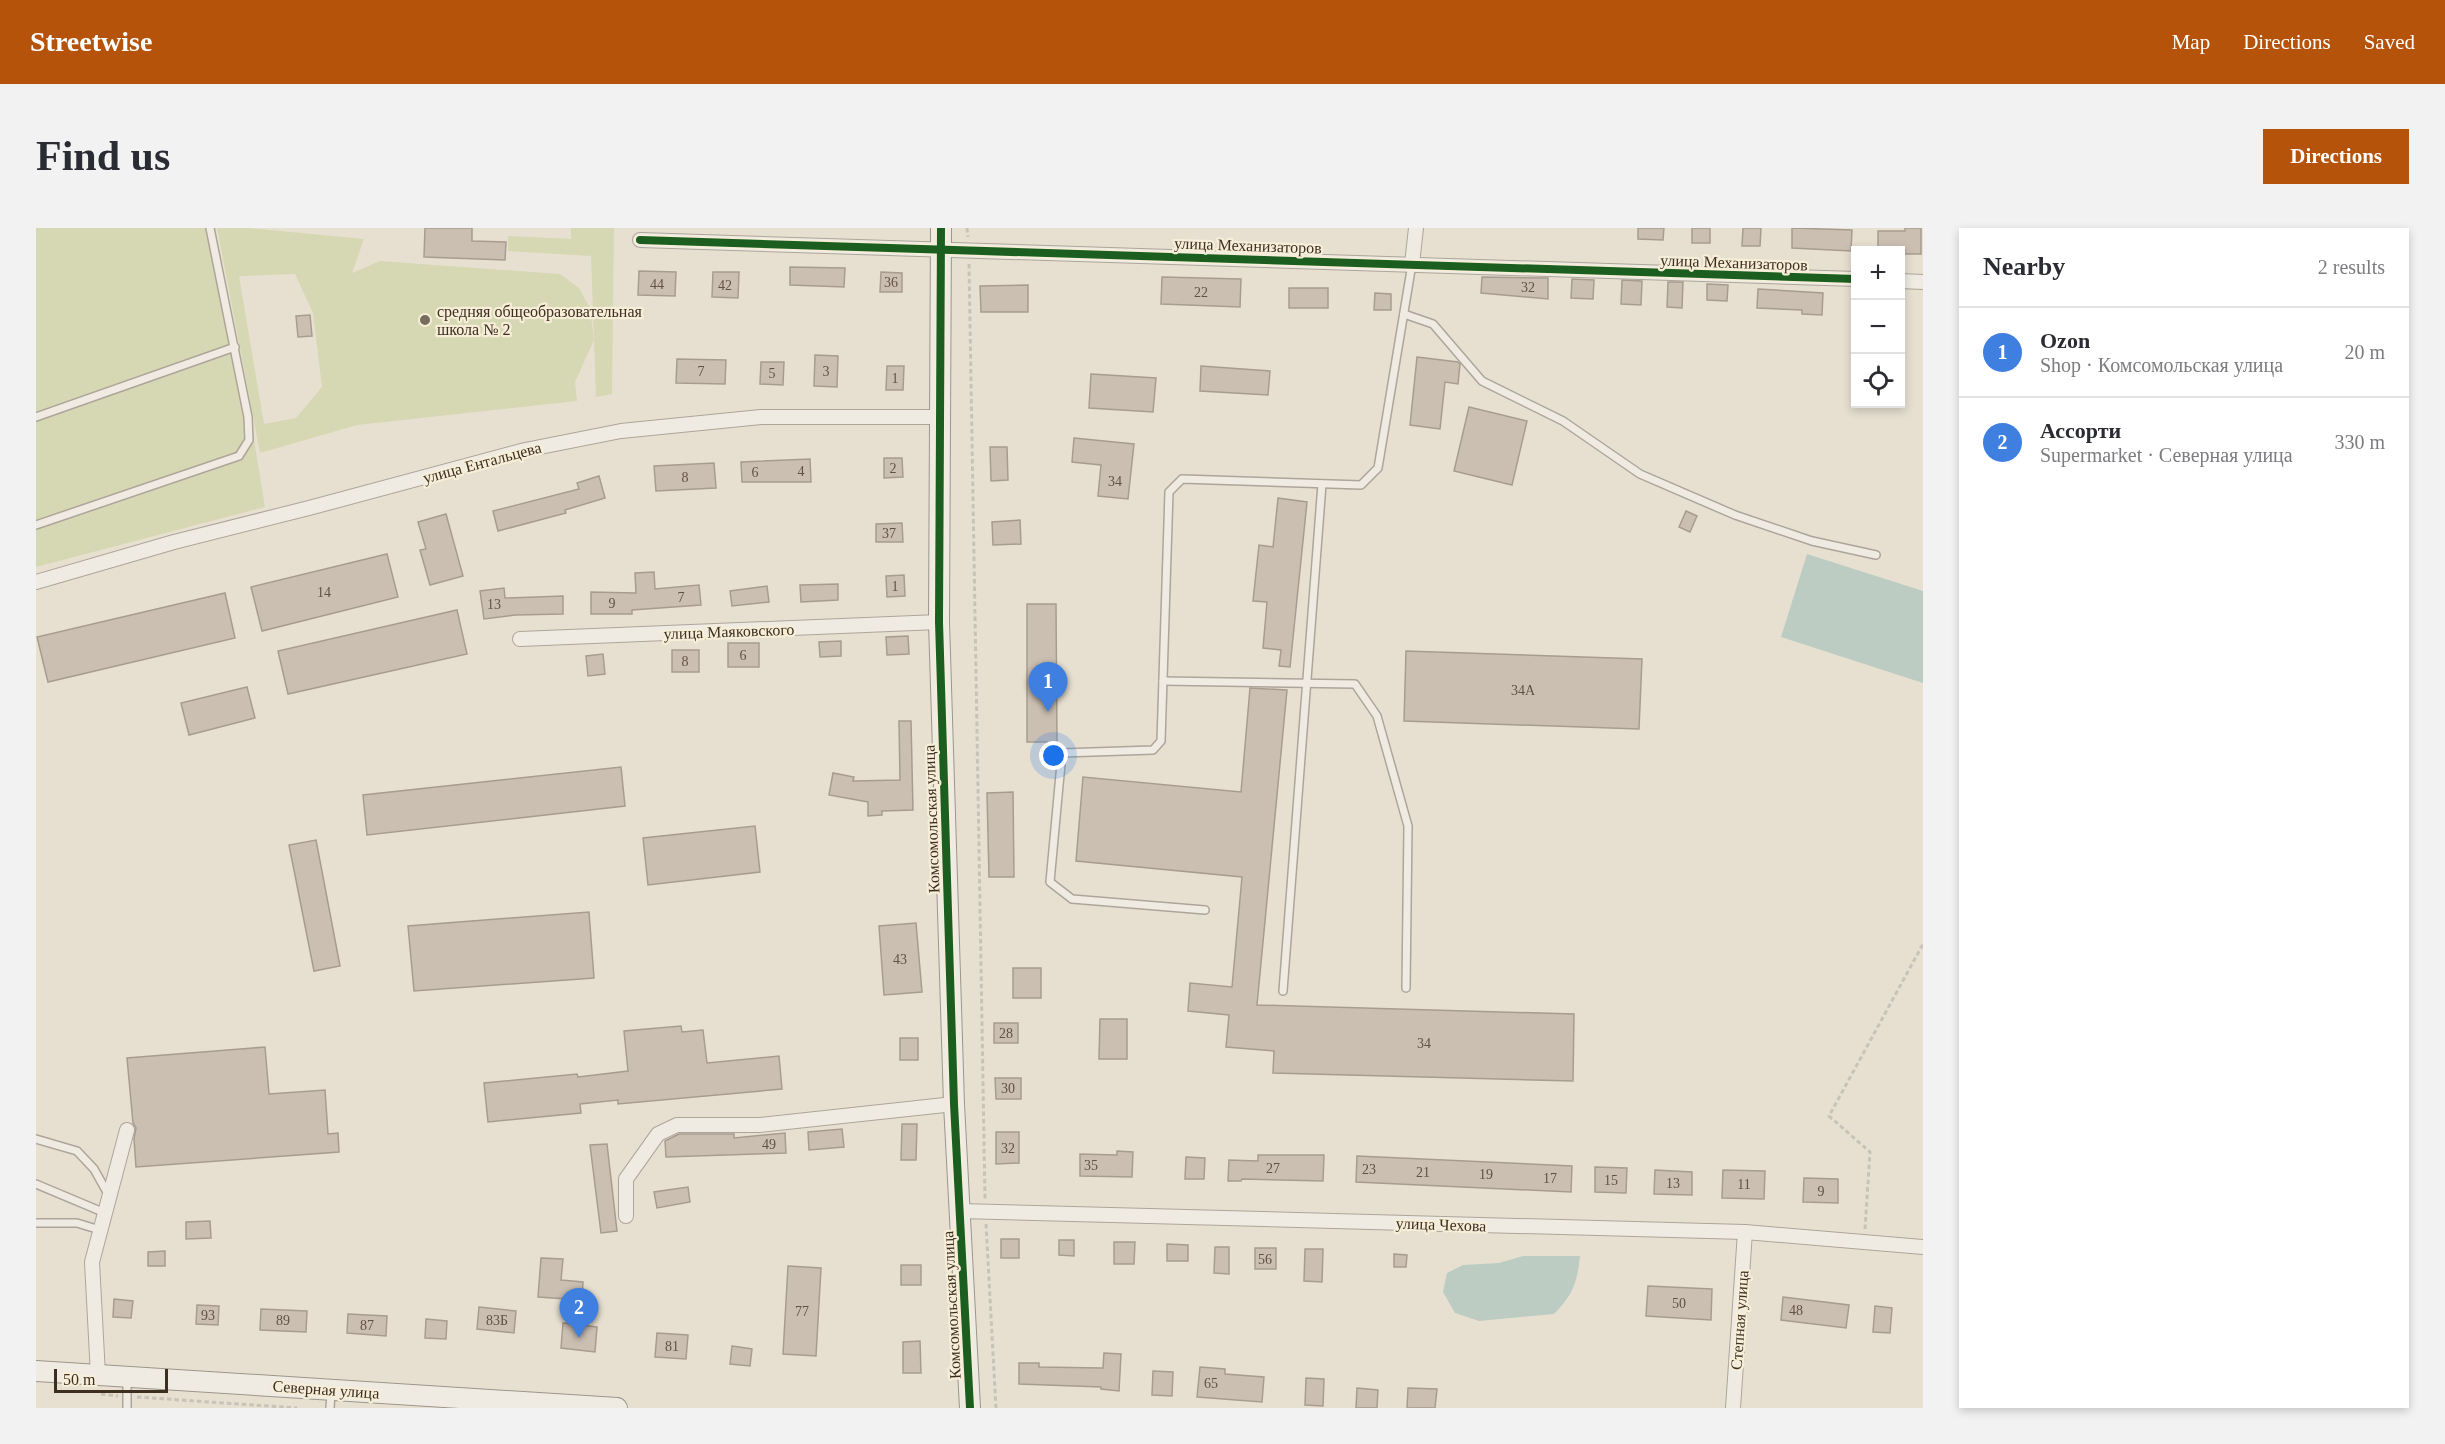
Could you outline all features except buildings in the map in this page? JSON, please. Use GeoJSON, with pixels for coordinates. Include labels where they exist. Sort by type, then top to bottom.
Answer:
{"type":"FeatureCollection","features":[{"type":"Feature","properties":{"kind":"street","name":"Комсомольская улица"},"geometry":{"type":"LineString","coordinates":[[941,228],[939,622],[954,1104],[970,1408]]}},
{"type":"Feature","properties":{"kind":"street"},"geometry":{"type":"LineString","coordinates":[[1412,264],[1416,228]]}},
{"type":"Feature","properties":{"kind":"street","name":"улица Механизаторов"},"geometry":{"type":"LineString","coordinates":[[640,240],[1851,279]]}},
{"type":"Feature","properties":{"kind":"street"},"geometry":{"type":"LineString","coordinates":[[1905,281],[1923,282]]}},
{"type":"Feature","properties":{"kind":"street","name":"улица Ентальцева"},"geometry":{"type":"LineString","coordinates":[[36,582],[174,542],[525,450],[621,431],[761,417],[940,417]]}},
{"type":"Feature","properties":{"kind":"street","name":"улица Маяковского"},"geometry":{"type":"LineString","coordinates":[[520,639],[939,622]]}},
{"type":"Feature","properties":{"kind":"street"},"geometry":{"type":"LineString","coordinates":[[626,1216],[626,1179],[658,1134],[677,1125],[759,1125],[954,1104]]}},
{"type":"Feature","properties":{"kind":"street"},"geometry":{"type":"LineString","coordinates":[[96,1384],[92,1262],[127,1130]]}},
{"type":"Feature","properties":{"kind":"street","name":"улица Чехова"},"geometry":{"type":"LineString","coordinates":[[959,1211],[1745,1232],[1923,1248]]}},
{"type":"Feature","properties":{"kind":"street","name":"Степная улица"},"geometry":{"type":"LineString","coordinates":[[1733,1408],[1745,1232]]}},
{"type":"Feature","properties":{"kind":"street","name":"Северная улица"},"geometry":{"type":"LineString","coordinates":[[36,1371],[96,1384],[127,1387],[331,1399],[617,1408]]}},
{"type":"Feature","properties":{"kind":"lane"},"geometry":{"type":"LineString","coordinates":[[36,525],[239,456],[249,440],[235,346],[210,228]]}},
{"type":"Feature","properties":{"kind":"lane"},"geometry":{"type":"LineString","coordinates":[[1205,910],[1072,899],[1050,882],[1062,753],[1154,750],[1161,741],[1169,492],[1182,479],[1361,485],[1378,468],[1412,264]]}},
{"type":"Feature","properties":{"kind":"lane"},"geometry":{"type":"LineString","coordinates":[[1404,314],[1433,324],[1482,381],[1563,421],[1640,474],[1736,515],[1790,534],[1876,555]]}},
{"type":"Feature","properties":{"kind":"lane"},"geometry":{"type":"LineString","coordinates":[[36,417],[235,346]]}},
{"type":"Feature","properties":{"kind":"lane"},"geometry":{"type":"LineString","coordinates":[[1283,991],[1322,484]]}},
{"type":"Feature","properties":{"kind":"lane"},"geometry":{"type":"LineString","coordinates":[[1163,681],[1355,684],[1377,716],[1408,826],[1406,988]]}},
{"type":"Feature","properties":{"kind":"lane"},"geometry":{"type":"LineString","coordinates":[[36,1139],[77,1151],[94,1169],[109,1197]]}},
{"type":"Feature","properties":{"kind":"lane"},"geometry":{"type":"LineString","coordinates":[[36,1184],[105,1213]]}},
{"type":"Feature","properties":{"kind":"lane"},"geometry":{"type":"LineString","coordinates":[[36,1222],[77,1223],[100,1230]]}},
{"type":"Feature","properties":{"kind":"lane"},"geometry":{"type":"LineString","coordinates":[[127,1387],[127,1408]]}},
{"type":"Feature","properties":{"kind":"path"},"geometry":{"type":"LineString","coordinates":[[967,228],[986,1212],[996,1408]]}},
{"type":"Feature","properties":{"kind":"path"},"geometry":{"type":"LineString","coordinates":[[1861,1242],[1867,1222],[1870,1152],[1829,1116],[1923,944]]}},
{"type":"Feature","properties":{"kind":"path"},"geometry":{"type":"LineString","coordinates":[[96,1384],[297,1408]]}},
{"type":"Feature","properties":{"kind":"green space"},"geometry":{"type":"Polygon","coordinates":[[[36,228],[215,228],[265,507],[36,567],[36,228]]]}},
{"type":"Feature","properties":{"kind":"green space"},"geometry":{"type":"Polygon","coordinates":[[[217,228],[248,228],[364,239],[352,273],[380,261],[560,274],[579,288],[590,308],[594,340],[575,382],[577,401],[357,425],[260,453],[217,228]],[[295,274],[239,276],[264,424],[296,418],[322,387],[313,313],[295,274]]]}},
{"type":"Feature","properties":{"kind":"green space"},"geometry":{"type":"Polygon","coordinates":[[[571,228],[614,228],[612,394],[596,397],[591,256],[508,251],[508,236],[571,239],[571,228]]]}},
{"type":"Feature","properties":{"kind":"shaded area"},"geometry":{"type":"Polygon","coordinates":[[[1807,554],[1923,591],[1923,683],[1781,637],[1807,554]]]}},
{"type":"Feature","properties":{"kind":"shaded area"},"geometry":{"type":"Polygon","coordinates":[[[1523,1256],[1580,1256],[1573,1288],[1566,1301],[1554,1314],[1479,1321],[1455,1313],[1443,1292],[1447,1273],[1463,1265],[1499,1263],[1523,1256]]]}},
{"type":"Feature","properties":{"kind":"cycle path"},"geometry":{"type":"LineString","coordinates":[[941,228],[939,622],[954,1104],[970,1408]]}},
{"type":"Feature","properties":{"kind":"cycle path"},"geometry":{"type":"LineString","coordinates":[[640,240],[1851,279]]}},
{"type":"Feature","properties":{"kind":"place","name":"средняя общеобразовательная школа № 2"},"geometry":{"type":"Point","coordinates":[425,320]}},
{"type":"Feature","properties":{"kind":"place","name":"Ozon"},"geometry":{"type":"Point","coordinates":[1048,712]}},
{"type":"Feature","properties":{"kind":"place","name":"Ассорти"},"geometry":{"type":"Point","coordinates":[579,1338]}}]}
